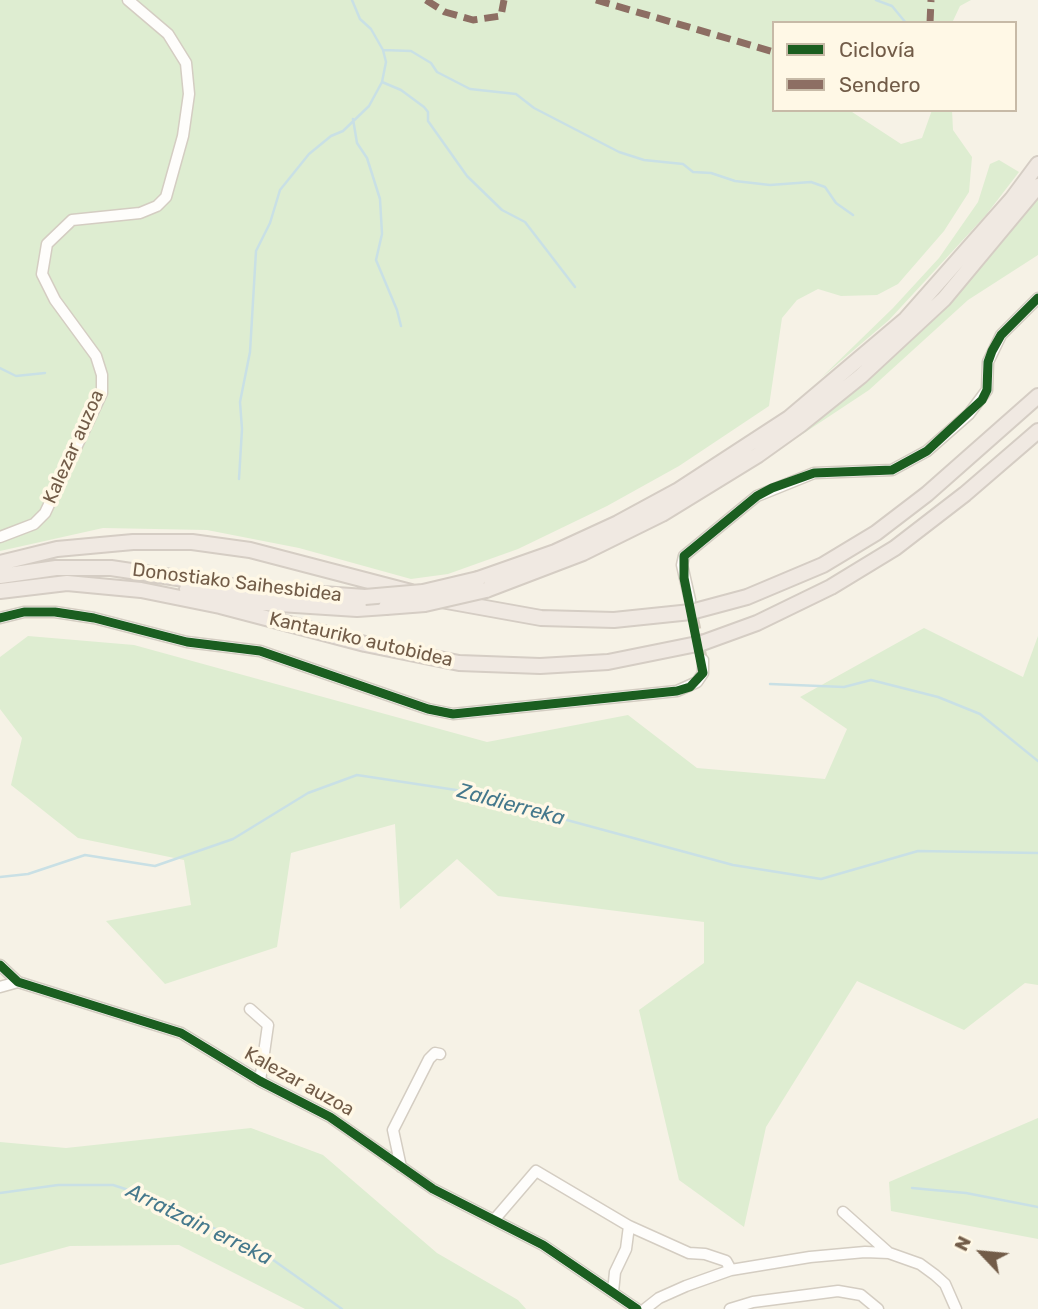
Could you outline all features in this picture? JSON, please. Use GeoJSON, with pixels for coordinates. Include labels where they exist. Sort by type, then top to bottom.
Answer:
{"type":"FeatureCollection","features":[{"type":"Feature","properties":{"kind":"highway","name":"Donostiako Saihesbidea"},"geometry":{"type":"LineString","coordinates":[[67,583],[144,583],[264,603],[358,609],[425,604],[482,584],[618,523],[677,491],[789,418],[906,320],[1005,208],[1038,164]]}},
{"type":"Feature","properties":{"kind":"highway","name":"Donostiako Saihesbidea"},"geometry":{"type":"LineString","coordinates":[[0,576],[56,568],[111,568],[263,590],[365,597],[482,584],[547,568],[639,525],[736,469],[800,425],[861,376],[944,299],[1038,186]]}},
{"type":"Feature","properties":{"kind":"highway"},"geometry":{"type":"LineString","coordinates":[[0,563],[58,549],[133,542],[192,542],[250,550],[469,607],[541,618],[614,620],[691,612],[747,597],[823,565],[876,533],[927,494],[1038,396]]}},
{"type":"Feature","properties":{"kind":"highway","name":"Kantauriko autobidea"},"geometry":{"type":"LineString","coordinates":[[0,591],[67,583],[178,597],[365,644],[459,663],[540,666],[608,662],[702,643],[757,622],[831,587],[895,548],[965,494],[1038,431]]}},
{"type":"Feature","properties":{"kind":"street","name":"Kalezar auzoa"},"geometry":{"type":"LineString","coordinates":[[0,537],[34,524],[45,513],[102,393],[102,375],[96,356],[55,300],[42,274],[47,244],[72,220],[140,213],[157,206],[166,197],[183,136],[189,94],[186,63],[168,34],[128,0]]}},
{"type":"Feature","properties":{"kind":"street"},"geometry":{"type":"LineString","coordinates":[[690,600],[682,565],[684,556],[757,496],[814,473],[892,470],[927,451],[970,414],[987,390],[988,362],[1002,335],[1038,298]]}},
{"type":"Feature","properties":{"kind":"street"},"geometry":{"type":"LineString","coordinates":[[0,618],[24,612],[55,612],[108,621],[187,642],[260,651],[428,709],[453,714],[677,691],[697,682],[704,673],[703,660]]}},
{"type":"Feature","properties":{"kind":"street","name":"Kalezar auzoa"},"geometry":{"type":"LineString","coordinates":[[0,965],[18,982],[181,1033],[260,1081],[330,1117],[433,1189],[543,1245],[637,1309]]}},
{"type":"Feature","properties":{"kind":"street","name":"Kalezar auzoa"},"geometry":{"type":"LineString","coordinates":[[0,986],[18,982]]}},
{"type":"Feature","properties":{"kind":"street"},"geometry":{"type":"LineString","coordinates":[[250,1009],[268,1025],[260,1081]]}},
{"type":"Feature","properties":{"kind":"street"},"geometry":{"type":"LineString","coordinates":[[401,1167],[393,1130],[424,1068],[435,1053],[440,1054]]}},
{"type":"Feature","properties":{"kind":"street"},"geometry":{"type":"LineString","coordinates":[[494,1220],[536,1171],[629,1226],[689,1252],[726,1261],[731,1270]]}},
{"type":"Feature","properties":{"kind":"street"},"geometry":{"type":"LineString","coordinates":[[843,1212],[888,1253]]}},
{"type":"Feature","properties":{"kind":"street"},"geometry":{"type":"LineString","coordinates":[[613,1292],[615,1272],[626,1249],[629,1226]]}},
{"type":"Feature","properties":{"kind":"street"},"geometry":{"type":"LineString","coordinates":[[645,1309],[659,1298],[731,1270],[810,1257],[865,1252],[888,1253],[920,1264],[944,1284],[956,1309]]}},
{"type":"Feature","properties":{"kind":"street"},"geometry":{"type":"LineString","coordinates":[[730,1309],[753,1303],[838,1291],[861,1295],[878,1309]]}},
{"type":"Feature","properties":{"kind":"green space"},"geometry":{"type":"Polygon","coordinates":[[[0,0],[971,0],[960,6],[953,21],[772,21],[772,112],[852,112],[901,144],[922,138],[931,112],[952,112],[953,130],[972,157],[969,192],[944,231],[898,284],[877,295],[841,296],[818,289],[797,300],[782,318],[769,406],[679,466],[607,506],[518,549],[448,574],[411,579],[299,548],[207,530],[103,528],[0,551],[0,0]]]}},
{"type":"Feature","properties":{"kind":"green space"},"geometry":{"type":"Polygon","coordinates":[[[999,160],[1019,172],[986,215],[889,320],[821,378],[893,308],[939,258],[978,202],[990,164],[999,160]]]}},
{"type":"Feature","properties":{"kind":"green space"},"geometry":{"type":"Polygon","coordinates":[[[1038,197],[1038,255],[968,300],[869,390],[786,445],[903,348],[957,295],[1038,197]]]}},
{"type":"Feature","properties":{"kind":"green space"},"geometry":{"type":"Polygon","coordinates":[[[924,628],[1023,677],[1038,636],[1038,985],[1025,983],[964,1030],[857,981],[766,1127],[744,1227],[679,1180],[639,1010],[704,963],[704,922],[498,896],[457,859],[400,909],[395,824],[291,853],[277,947],[165,984],[106,921],[191,905],[184,860],[78,838],[11,785],[22,738],[0,709],[0,657],[28,636],[134,645],[487,742],[628,715],[697,768],[825,779],[847,729],[800,697],[924,628]]]}},
{"type":"Feature","properties":{"kind":"green space"},"geometry":{"type":"Polygon","coordinates":[[[1038,1118],[1038,1239],[891,1211],[889,1182],[1038,1118]]]}},
{"type":"Feature","properties":{"kind":"green space"},"geometry":{"type":"Polygon","coordinates":[[[251,1128],[323,1155],[437,1253],[518,1300],[526,1309],[305,1309],[179,1245],[70,1246],[0,1265],[0,1142],[66,1148],[251,1128]]]}},
{"type":"Feature","properties":{"kind":"waterway"},"geometry":{"type":"LineString","coordinates":[[239,479],[242,429],[240,402],[250,352],[256,251],[270,223],[280,190],[309,154],[331,136],[343,131],[369,106],[382,82],[386,62],[383,50],[371,29],[360,19],[352,0]]}},
{"type":"Feature","properties":{"kind":"waterway"},"geometry":{"type":"LineString","coordinates":[[876,0],[892,6],[904,21]]}},
{"type":"Feature","properties":{"kind":"waterway"},"geometry":{"type":"LineString","coordinates":[[383,50],[411,51],[431,63],[437,72],[470,89],[516,94],[534,108],[619,152],[644,160],[683,164],[693,172],[711,173],[735,181],[770,185],[811,182],[825,187],[836,203],[853,215]]}},
{"type":"Feature","properties":{"kind":"waterway"},"geometry":{"type":"LineString","coordinates":[[382,82],[401,90],[424,107],[428,112],[428,121],[467,176],[502,210],[525,222],[575,287]]}},
{"type":"Feature","properties":{"kind":"waterway"},"geometry":{"type":"LineString","coordinates":[[353,119],[357,143],[367,158],[380,199],[382,234],[376,260],[401,326]]}},
{"type":"Feature","properties":{"kind":"waterway"},"geometry":{"type":"LineString","coordinates":[[0,368],[16,376],[45,373]]}},
{"type":"Feature","properties":{"kind":"waterway"},"geometry":{"type":"LineString","coordinates":[[770,684],[844,687],[871,680],[938,697],[980,714],[1038,761]]}},
{"type":"Feature","properties":{"kind":"waterway","name":"Zaldierreka"},"geometry":{"type":"LineString","coordinates":[[0,877],[28,874],[85,855],[155,866],[233,839],[308,793],[357,775],[456,790],[733,865],[821,879],[918,851],[1038,853]]}},
{"type":"Feature","properties":{"kind":"waterway","name":"Arratzain erreka"},"geometry":{"type":"LineString","coordinates":[[0,1193],[58,1185],[113,1185],[153,1198],[262,1252],[342,1309]]}},
{"type":"Feature","properties":{"kind":"waterway"},"geometry":{"type":"LineString","coordinates":[[912,1188],[966,1193],[1038,1207]]}},
{"type":"Feature","properties":{"kind":"tunnel"},"geometry":{"type":"LineString","coordinates":[[691,605],[703,660]]}},
{"type":"Feature","properties":{"kind":"marked path"},"geometry":{"type":"LineString","coordinates":[[426,0],[445,12],[473,20],[501,16],[504,0]]}},
{"type":"Feature","properties":{"kind":"marked path"},"geometry":{"type":"LineString","coordinates":[[596,0],[772,51]]}},
{"type":"Feature","properties":{"kind":"marked path"},"geometry":{"type":"LineString","coordinates":[[930,21],[931,0]]}},
{"type":"Feature","properties":{"kind":"cycle path"},"geometry":{"type":"LineString","coordinates":[[0,618],[24,612],[55,612],[94,618],[187,642],[260,651],[428,709],[453,714],[677,691],[690,687],[703,673],[684,578],[684,556],[757,496],[772,488],[814,473],[892,470],[927,451],[982,400],[987,390],[988,362],[992,351],[1001,335],[1038,298]]}},
{"type":"Feature","properties":{"kind":"cycle path"},"geometry":{"type":"LineString","coordinates":[[0,965],[18,982],[181,1033],[260,1081],[330,1117],[433,1189],[543,1245],[637,1309]]}}]}
